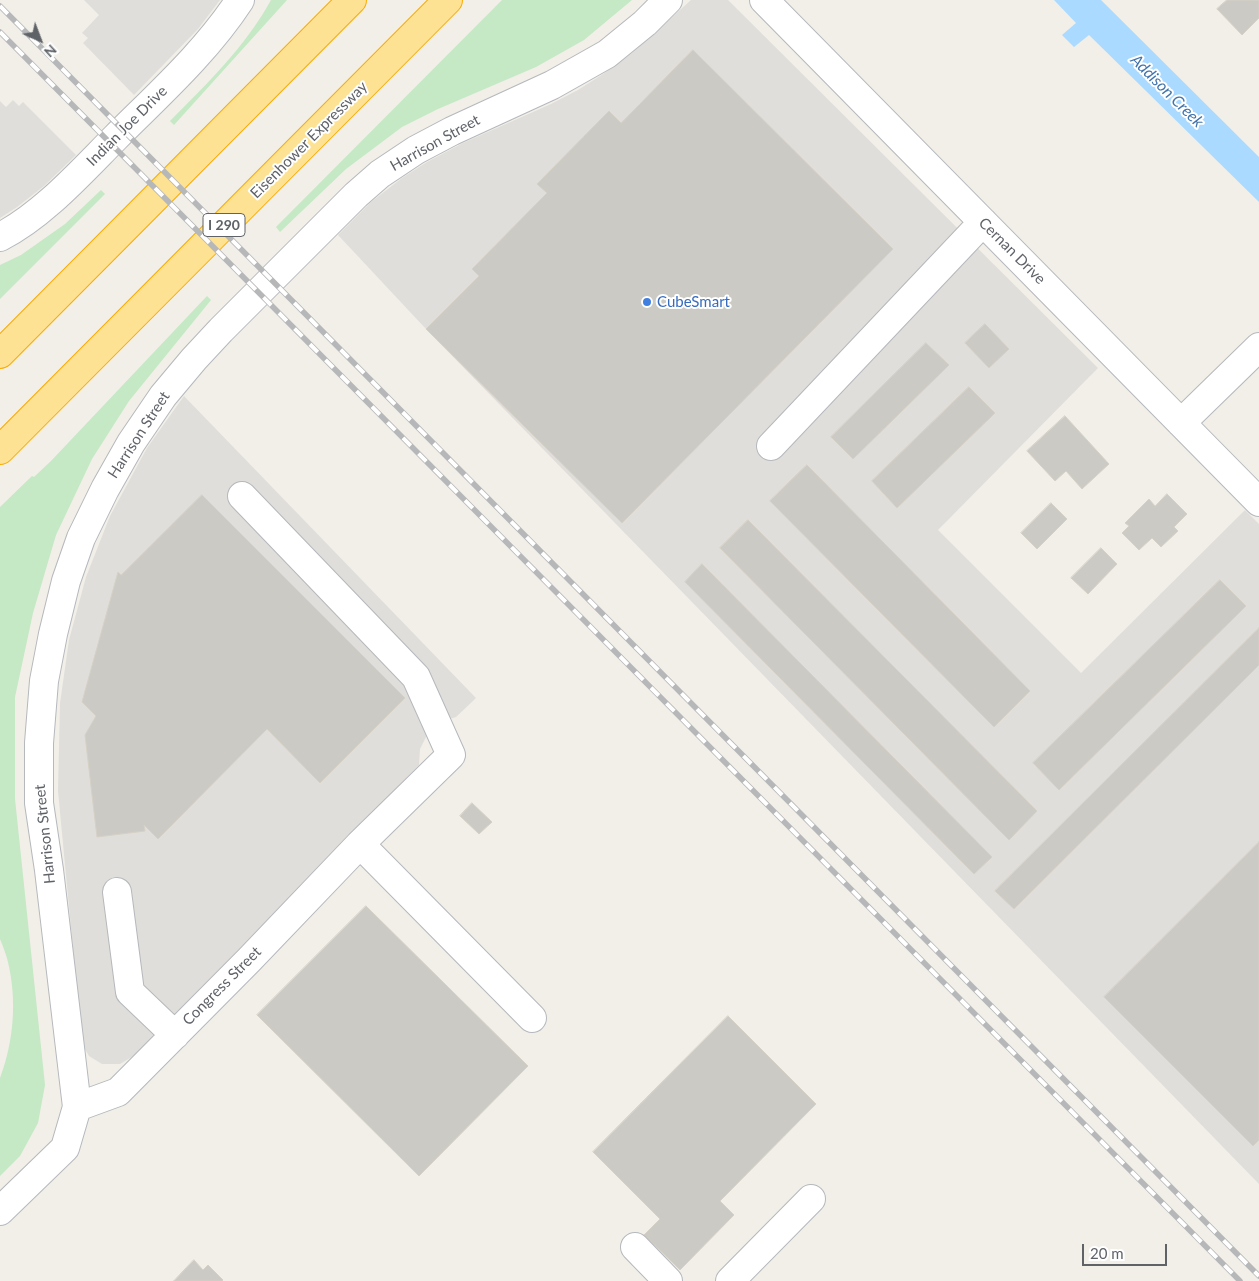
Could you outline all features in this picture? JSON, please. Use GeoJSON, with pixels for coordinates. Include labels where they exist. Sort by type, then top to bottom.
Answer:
{"type":"FeatureCollection","features":[{"type":"Feature","properties":{"kind":"highway"},"geometry":{"type":"LineString","coordinates":[[0,354],[352,0]]}},
{"type":"Feature","properties":{"kind":"highway","name":"Eisenhower Expressway"},"geometry":{"type":"LineString","coordinates":[[0,450],[448,0]]}},
{"type":"Feature","properties":{"kind":"street","name":"Indian Joe Drive"},"geometry":{"type":"LineString","coordinates":[[0,237],[34,215],[88,164],[185,68],[240,0]]}},
{"type":"Feature","properties":{"kind":"street","name":"Harrison Street"},"geometry":{"type":"LineString","coordinates":[[76,1107],[49,870],[39,803],[39,742],[44,681],[66,582],[81,538],[104,490],[136,435],[163,396],[194,359],[227,323],[356,194],[380,174],[416,150],[452,131],[552,85],[607,54],[645,23],[668,0]]}},
{"type":"Feature","properties":{"kind":"street","name":"Cernan Drive"},"geometry":{"type":"LineString","coordinates":[[764,0],[1259,502]]}},
{"type":"Feature","properties":{"kind":"street"},"geometry":{"type":"LineString","coordinates":[[771,446],[983,222]]}},
{"type":"Feature","properties":{"kind":"street"},"geometry":{"type":"LineString","coordinates":[[1181,423],[1259,346]]}},
{"type":"Feature","properties":{"kind":"street","name":"Congress Street"},"geometry":{"type":"LineString","coordinates":[[76,1107],[118,1092],[249,960],[360,844],[451,755],[416,676],[242,496]]}},
{"type":"Feature","properties":{"kind":"street"},"geometry":{"type":"LineString","coordinates":[[360,844],[532,1018]]}},
{"type":"Feature","properties":{"kind":"street"},"geometry":{"type":"LineString","coordinates":[[117,892],[130,992],[175,1035]]}},
{"type":"Feature","properties":{"kind":"street"},"geometry":{"type":"LineString","coordinates":[[0,1211],[65,1148],[76,1107]]}},
{"type":"Feature","properties":{"kind":"street"},"geometry":{"type":"LineString","coordinates":[[730,1281],[812,1199]]}},
{"type":"Feature","properties":{"kind":"street"},"geometry":{"type":"LineString","coordinates":[[635,1247],[668,1281]]}},
{"type":"Feature","properties":{"kind":"shaded area"},"geometry":{"type":"Polygon","coordinates":[[[84,0],[220,0],[198,29],[134,95],[83,43],[88,38],[82,33],[99,15],[84,0]]]}},
{"type":"Feature","properties":{"kind":"shaded area"},"geometry":{"type":"Polygon","coordinates":[[[691,0],[728,0],[1098,368],[938,530],[1081,673],[1245,510],[1259,524],[1259,1184],[426,329],[338,235],[371,202],[402,178],[427,162],[463,143],[551,104],[603,74],[632,53],[691,0]]]}},
{"type":"Feature","properties":{"kind":"shaded area"},"geometry":{"type":"Polygon","coordinates":[[[13,100],[19,106],[23,102],[76,155],[44,186],[0,218],[0,101],[6,107],[13,100]]]}},
{"type":"Feature","properties":{"kind":"shaded area"},"geometry":{"type":"Polygon","coordinates":[[[184,396],[476,698],[456,717],[446,720],[427,735],[420,749],[419,765],[135,1055],[120,1064],[102,1064],[89,1056],[82,1044],[58,791],[60,703],[69,640],[86,577],[110,516],[147,448],[184,396]]]}},
{"type":"Feature","properties":{"kind":"green space"},"geometry":{"type":"Polygon","coordinates":[[[271,0],[287,0],[174,125],[170,121],[237,49],[271,0]]]}},
{"type":"Feature","properties":{"kind":"green space"},"geometry":{"type":"Polygon","coordinates":[[[502,0],[632,0],[584,40],[536,67],[438,109],[402,127],[346,169],[280,232],[276,227],[502,0]]]}},
{"type":"Feature","properties":{"kind":"green space"},"geometry":{"type":"Polygon","coordinates":[[[101,190],[105,194],[0,299],[0,265],[21,255],[65,224],[101,190]]]}},
{"type":"Feature","properties":{"kind":"green space"},"geometry":{"type":"Polygon","coordinates":[[[207,296],[211,300],[129,401],[92,459],[56,535],[33,613],[15,697],[15,799],[45,1085],[38,1123],[20,1156],[0,1176],[0,1078],[11,1035],[13,991],[8,962],[0,939],[0,507],[32,476],[34,477],[51,461],[207,296]]]}},
{"type":"Feature","properties":{"kind":"water","name":"Addison Creek"},"geometry":{"type":"Polygon","coordinates":[[[1054,0],[1101,0],[1259,157],[1259,202],[1089,35],[1074,47],[1062,35],[1076,23],[1054,0]]]}},
{"type":"Feature","properties":{"kind":"building"},"geometry":{"type":"Polygon","coordinates":[[[1227,0],[1259,0],[1259,18],[1242,35],[1217,9],[1227,0]]]}},
{"type":"Feature","properties":{"kind":"building","name":"CubeSmart"},"geometry":{"type":"Polygon","coordinates":[[[693,50],[893,249],[622,523],[426,329],[479,276],[472,269],[547,193],[537,184],[609,111],[621,123],[693,50]]]}},
{"type":"Feature","properties":{"kind":"building"},"geometry":{"type":"Polygon","coordinates":[[[985,324],[1009,349],[989,368],[965,343],[985,324]]]}},
{"type":"Feature","properties":{"kind":"building"},"geometry":{"type":"Polygon","coordinates":[[[926,343],[949,365],[853,459],[831,437],[926,343]]]}},
{"type":"Feature","properties":{"kind":"building"},"geometry":{"type":"Polygon","coordinates":[[[969,387],[995,413],[897,508],[872,481],[969,387]]]}},
{"type":"Feature","properties":{"kind":"building"},"geometry":{"type":"Polygon","coordinates":[[[1065,416],[1109,464],[1082,489],[1066,471],[1055,481],[1027,451],[1065,416]]]}},
{"type":"Feature","properties":{"kind":"building"},"geometry":{"type":"Polygon","coordinates":[[[807,465],[1030,691],[994,727],[770,501],[807,465]]]}},
{"type":"Feature","properties":{"kind":"building"},"geometry":{"type":"Polygon","coordinates":[[[1167,494],[1187,514],[1174,527],[1178,531],[1161,547],[1152,538],[1139,550],[1122,533],[1129,526],[1125,523],[1149,499],[1155,506],[1167,494]]]}},
{"type":"Feature","properties":{"kind":"building"},"geometry":{"type":"Polygon","coordinates":[[[202,495],[405,698],[320,783],[267,729],[158,839],[144,825],[145,831],[97,837],[85,735],[96,716],[82,702],[118,572],[121,575],[202,495]]]}},
{"type":"Feature","properties":{"kind":"building"},"geometry":{"type":"Polygon","coordinates":[[[1051,503],[1067,519],[1037,549],[1021,533],[1051,503]]]}},
{"type":"Feature","properties":{"kind":"building"},"geometry":{"type":"Polygon","coordinates":[[[748,520],[1037,811],[1009,840],[720,548],[748,520]]]}},
{"type":"Feature","properties":{"kind":"building"},"geometry":{"type":"Polygon","coordinates":[[[1101,548],[1117,564],[1088,594],[1071,578],[1101,548]]]}},
{"type":"Feature","properties":{"kind":"building"},"geometry":{"type":"Polygon","coordinates":[[[702,564],[992,857],[974,874],[685,582],[702,564]]]}},
{"type":"Feature","properties":{"kind":"building"},"geometry":{"type":"Polygon","coordinates":[[[1220,580],[1246,606],[1059,790],[1033,763],[1220,580]]]}},
{"type":"Feature","properties":{"kind":"building"},"geometry":{"type":"Polygon","coordinates":[[[1259,628],[1259,665],[1014,909],[995,891],[1259,628]]]}},
{"type":"Feature","properties":{"kind":"building"},"geometry":{"type":"Polygon","coordinates":[[[472,803],[492,822],[479,834],[460,816],[472,803]]]}},
{"type":"Feature","properties":{"kind":"building"},"geometry":{"type":"Polygon","coordinates":[[[1259,842],[1259,1140],[1253,1146],[1104,997],[1259,842]]]}},
{"type":"Feature","properties":{"kind":"building"},"geometry":{"type":"Polygon","coordinates":[[[366,906],[528,1066],[419,1176],[257,1015],[366,906]]]}},
{"type":"Feature","properties":{"kind":"building"},"geometry":{"type":"Polygon","coordinates":[[[728,1016],[816,1104],[720,1201],[734,1215],[680,1270],[644,1235],[660,1219],[593,1152],[728,1016]]]}},
{"type":"Feature","properties":{"kind":"building"},"geometry":{"type":"Polygon","coordinates":[[[194,1260],[203,1270],[208,1265],[223,1280],[174,1281],[194,1260]]]}},
{"type":"Feature","properties":{"kind":"railway"},"geometry":{"type":"LineString","coordinates":[[0,6],[1259,1276]]}},
{"type":"Feature","properties":{"kind":"railway"},"geometry":{"type":"LineString","coordinates":[[0,32],[1240,1281]]}},
{"type":"Feature","properties":{"kind":"place","name":"CubeSmart"},"geometry":{"type":"Point","coordinates":[647,302]}}]}
